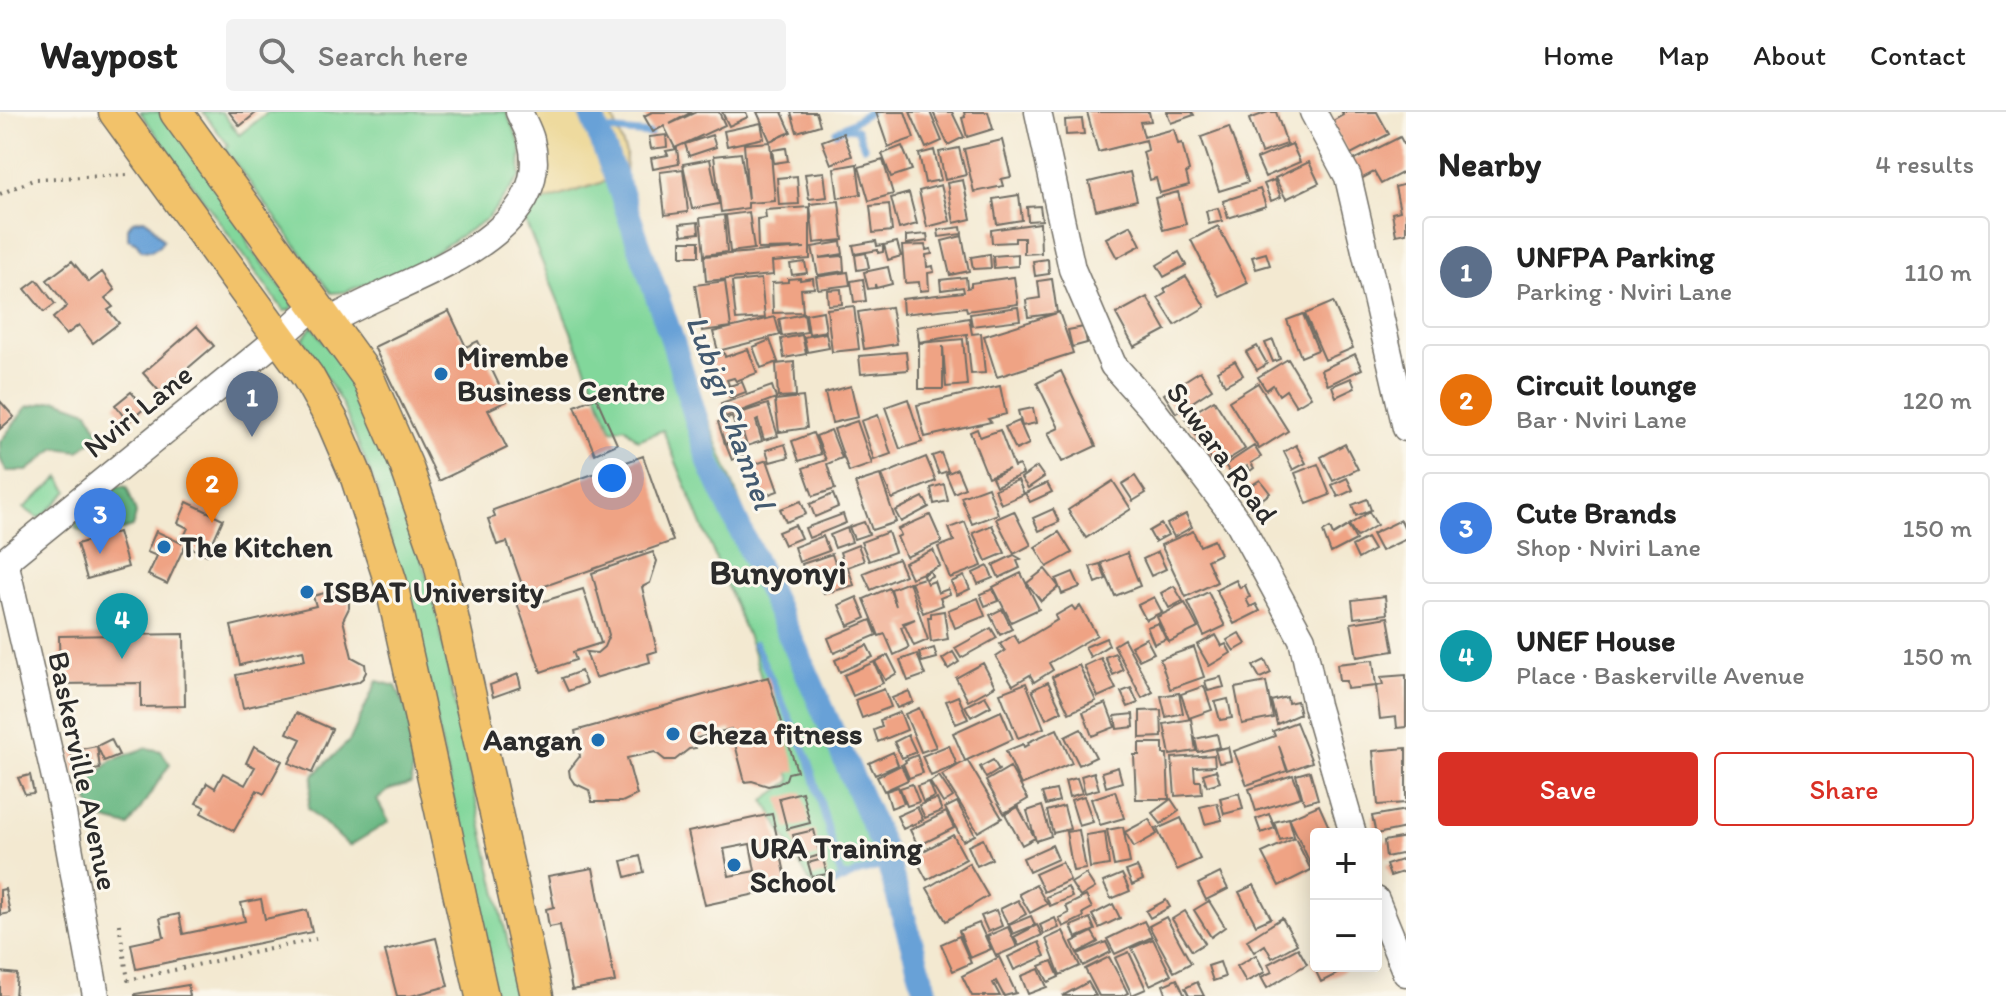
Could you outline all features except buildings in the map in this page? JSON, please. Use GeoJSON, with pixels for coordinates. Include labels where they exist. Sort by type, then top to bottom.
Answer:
{"type":"FeatureCollection","features":[{"type":"Feature","properties":{"kind":"main road"},"geometry":{"type":"LineString","coordinates":[[115,112],[308,377],[333,422],[357,478],[391,583],[482,996]]}},
{"type":"Feature","properties":{"kind":"main road"},"geometry":{"type":"LineString","coordinates":[[176,112],[367,376],[406,465],[440,563],[537,996]]}},
{"type":"Feature","properties":{"kind":"street","name":"Nviri Lane"},"geometry":{"type":"LineString","coordinates":[[2,563],[279,338],[323,313],[344,311],[428,275],[507,224],[525,198],[533,161],[531,140],[519,112]]}},
{"type":"Feature","properties":{"kind":"street","name":"Suwara Road"},"geometry":{"type":"LineString","coordinates":[[1038,112],[1072,269],[1113,365],[1154,411],[1239,523],[1302,639],[1316,705],[1351,828]]}},
{"type":"Feature","properties":{"kind":"street"},"geometry":{"type":"LineString","coordinates":[[1313,112],[1348,177],[1406,428]]}},
{"type":"Feature","properties":{"kind":"street","name":"Baskerville Avenue"},"geometry":{"type":"LineString","coordinates":[[2,563],[62,808],[96,996]]}},
{"type":"Feature","properties":{"kind":"street"},"geometry":{"type":"LineString","coordinates":[[1382,915],[1406,973]]}},
{"type":"Feature","properties":{"kind":"path"},"geometry":{"type":"LineString","coordinates":[[0,194],[35,179],[144,175]]}},
{"type":"Feature","properties":{"kind":"path"},"geometry":{"type":"LineString","coordinates":[[185,389],[186,371]]}},
{"type":"Feature","properties":{"kind":"path"},"geometry":{"type":"LineString","coordinates":[[119,924],[128,980],[316,939]]}},
{"type":"Feature","properties":{"kind":"green space"},"geometry":{"type":"Polygon","coordinates":[[[140,112],[162,112],[235,209],[250,248],[294,303],[291,310],[284,311],[140,112]]]}},
{"type":"Feature","properties":{"kind":"green space"},"geometry":{"type":"Polygon","coordinates":[[[203,112],[222,112],[239,135],[268,112],[506,112],[521,146],[520,177],[488,218],[417,264],[345,292],[331,293],[225,149],[228,145],[203,112]]]}},
{"type":"Feature","properties":{"kind":"green space"},"geometry":{"type":"Polygon","coordinates":[[[625,175],[659,272],[677,339],[761,557],[886,865],[842,877],[817,895],[764,800],[791,781],[752,647],[663,430],[638,440],[625,427],[612,430],[520,209],[625,175]]]}},
{"type":"Feature","properties":{"kind":"green space"},"geometry":{"type":"Polygon","coordinates":[[[312,326],[358,388],[402,495],[435,603],[458,721],[520,996],[495,996],[431,695],[378,492],[342,404],[303,339],[312,326]]]}},
{"type":"Feature","properties":{"kind":"green space"},"geometry":{"type":"Polygon","coordinates":[[[57,400],[88,411],[100,434],[79,451],[56,448],[27,471],[6,471],[0,458],[0,442],[27,407],[57,400]]]}},
{"type":"Feature","properties":{"kind":"green space"},"geometry":{"type":"Polygon","coordinates":[[[60,477],[68,491],[43,516],[38,518],[24,508],[60,477]]]}},
{"type":"Feature","properties":{"kind":"green space"},"geometry":{"type":"Polygon","coordinates":[[[127,487],[136,513],[133,527],[96,539],[75,528],[77,514],[109,489],[127,487]]]}},
{"type":"Feature","properties":{"kind":"green space"},"geometry":{"type":"Polygon","coordinates":[[[377,681],[396,686],[417,733],[411,784],[389,790],[377,800],[389,822],[349,846],[308,808],[313,776],[350,740],[377,681]]]}},
{"type":"Feature","properties":{"kind":"green space"},"geometry":{"type":"Polygon","coordinates":[[[146,748],[161,751],[170,764],[129,826],[94,817],[84,787],[112,760],[146,748]]]}},
{"type":"Feature","properties":{"kind":"sand"},"geometry":{"type":"Polygon","coordinates":[[[530,112],[611,112],[626,154],[625,175],[520,209],[530,112]]]}},
{"type":"Feature","properties":{"kind":"water"},"geometry":{"type":"Polygon","coordinates":[[[144,219],[163,240],[151,251],[141,250],[136,242],[128,239],[128,228],[133,221],[144,219]]]}},
{"type":"Feature","properties":{"kind":"waterway","name":"Lubigi Channel"},"geometry":{"type":"LineString","coordinates":[[590,112],[673,342],[710,465],[802,662],[885,852],[927,996]]}},
{"type":"Feature","properties":{"kind":"waterway"},"geometry":{"type":"LineString","coordinates":[[836,132],[869,112]]}},
{"type":"Feature","properties":{"kind":"waterway"},"geometry":{"type":"LineString","coordinates":[[843,128],[857,129],[864,147]]}},
{"type":"Feature","properties":{"kind":"waterway"},"geometry":{"type":"LineString","coordinates":[[595,129],[650,134]]}},
{"type":"Feature","properties":{"kind":"waterway"},"geometry":{"type":"LineString","coordinates":[[755,644],[809,760],[842,880],[886,865],[885,852]]}},
{"type":"Feature","properties":{"kind":"waterway"},"geometry":{"type":"LineString","coordinates":[[817,895],[845,876]]}},
{"type":"Feature","properties":{"kind":"place","name":"Mirembe Business Centre"},"geometry":{"type":"Point","coordinates":[441,374]}},
{"type":"Feature","properties":{"kind":"place","name":"UNFPA Parking"},"geometry":{"type":"Point","coordinates":[252,437]}},
{"type":"Feature","properties":{"kind":"place","name":"Circuit lounge"},"geometry":{"type":"Point","coordinates":[212,523]}},
{"type":"Feature","properties":{"kind":"place","name":"The Kitchen"},"geometry":{"type":"Point","coordinates":[164,547]}},
{"type":"Feature","properties":{"kind":"place","name":"Cute Brands"},"geometry":{"type":"Point","coordinates":[100,554]}},
{"type":"Feature","properties":{"kind":"place","name":"ISBAT University"},"geometry":{"type":"Point","coordinates":[307,592]}},
{"type":"Feature","properties":{"kind":"place","name":"UNEF House"},"geometry":{"type":"Point","coordinates":[122,659]}},
{"type":"Feature","properties":{"kind":"place","name":"Cheza fitness"},"geometry":{"type":"Point","coordinates":[673,734]}},
{"type":"Feature","properties":{"kind":"place","name":"Aangan"},"geometry":{"type":"Point","coordinates":[598,740]}},
{"type":"Feature","properties":{"kind":"place","name":"URA Training School"},"geometry":{"type":"Point","coordinates":[734,865]}},
{"type":"Feature","properties":{"kind":"district","name":"Bunyonyi"},"geometry":{"type":"Point","coordinates":[778,572]}}]}
